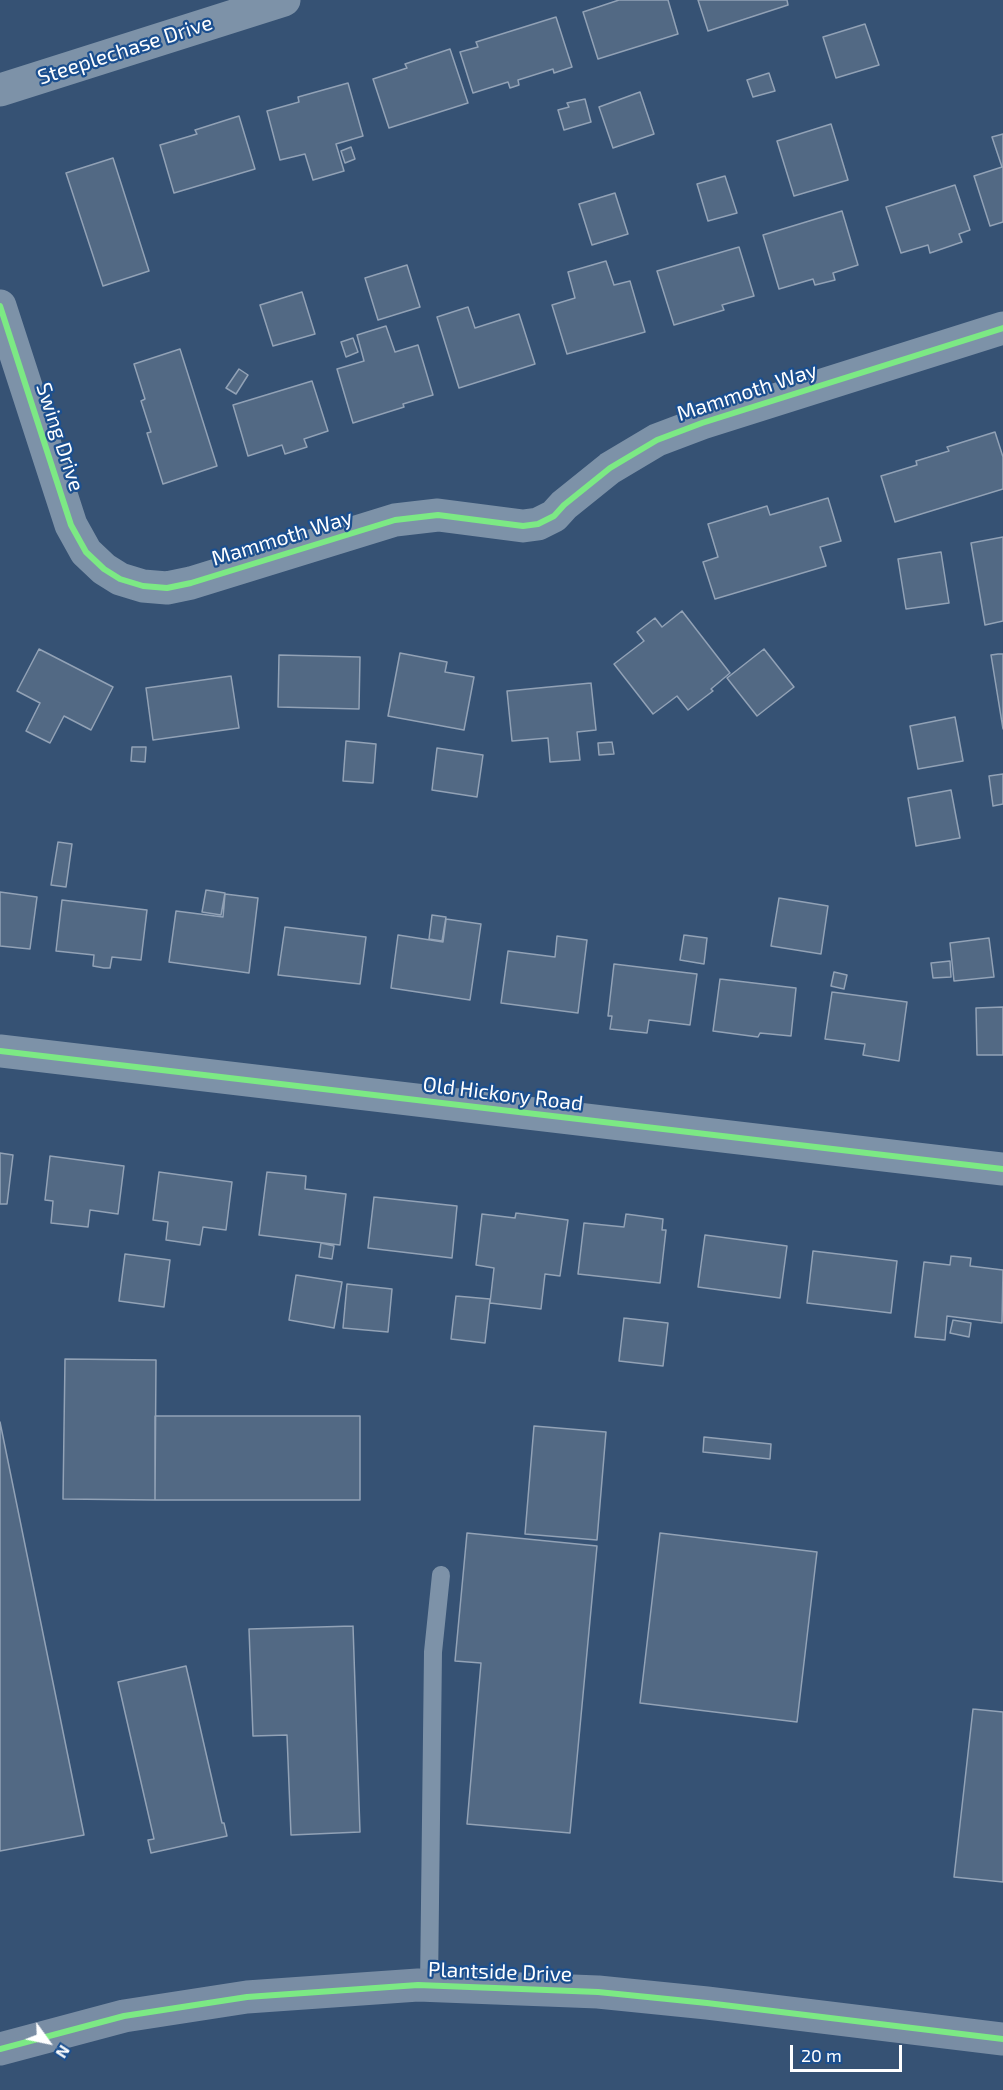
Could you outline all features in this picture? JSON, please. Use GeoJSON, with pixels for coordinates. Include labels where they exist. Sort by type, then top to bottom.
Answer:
{"type":"FeatureCollection","features":[{"type":"Feature","properties":{"kind":"street","name":"Steeplechase Drive"},"geometry":{"type":"LineString","coordinates":[[0,90],[284,0]]}},
{"type":"Feature","properties":{"kind":"street","name":"Swing Drive"},"geometry":{"type":"LineString","coordinates":[[0,306],[71,525],[86,552],[104,569]]}},
{"type":"Feature","properties":{"kind":"street","name":"Mammoth Way"},"geometry":{"type":"LineString","coordinates":[[104,569],[120,579],[143,586],[167,588],[191,583],[394,520],[438,515],[523,526],[538,524],[554,516],[564,505],[610,468],[657,440],[702,423],[1003,328]]}},
{"type":"Feature","properties":{"kind":"street","name":"Old Hickory Road"},"geometry":{"type":"LineString","coordinates":[[0,1051],[1003,1169]]}},
{"type":"Feature","properties":{"kind":"street","name":"Plantside Drive"},"geometry":{"type":"LineString","coordinates":[[0,2049],[124,2016],[247,1996],[429,1986],[598,1992],[1003,2039]]}},
{"type":"Feature","properties":{"kind":"lane"},"geometry":{"type":"LineString","coordinates":[[429,1986],[434,1652],[441,1575]]}},
{"type":"Feature","properties":{"kind":"building"},"geometry":{"type":"Polygon","coordinates":[[[619,0],[668,0],[678,34],[598,59],[583,12],[619,0]]]}},
{"type":"Feature","properties":{"kind":"building"},"geometry":{"type":"Polygon","coordinates":[[[698,0],[787,0],[788,5],[708,31],[698,0]]]}},
{"type":"Feature","properties":{"kind":"building"},"geometry":{"type":"Polygon","coordinates":[[[556,17],[572,67],[554,73],[553,69],[518,80],[519,85],[510,88],[508,82],[473,93],[460,52],[478,47],[476,42],[556,17]]]}},
{"type":"Feature","properties":{"kind":"building"},"geometry":{"type":"Polygon","coordinates":[[[865,24],[879,65],[836,78],[823,37],[865,24]]]}},
{"type":"Feature","properties":{"kind":"building"},"geometry":{"type":"Polygon","coordinates":[[[450,49],[468,103],[389,128],[373,79],[407,68],[405,64],[450,49]]]}},
{"type":"Feature","properties":{"kind":"building"},"geometry":{"type":"Polygon","coordinates":[[[769,73],[775,91],[753,97],[747,80],[769,73]]]}},
{"type":"Feature","properties":{"kind":"building"},"geometry":{"type":"Polygon","coordinates":[[[348,83],[363,136],[336,144],[344,171],[313,180],[305,154],[280,160],[267,111],[299,102],[298,97],[348,83]]]}},
{"type":"Feature","properties":{"kind":"building"},"geometry":{"type":"Polygon","coordinates":[[[640,92],[654,134],[613,148],[599,107],[640,92]]]}},
{"type":"Feature","properties":{"kind":"building"},"geometry":{"type":"Polygon","coordinates":[[[585,99],[591,122],[564,130],[558,110],[569,107],[567,103],[585,99]]]}},
{"type":"Feature","properties":{"kind":"building"},"geometry":{"type":"Polygon","coordinates":[[[239,116],[255,169],[174,193],[160,145],[197,134],[195,130],[239,116]]]}},
{"type":"Feature","properties":{"kind":"building"},"geometry":{"type":"Polygon","coordinates":[[[831,124],[848,180],[794,196],[777,141],[831,124]]]}},
{"type":"Feature","properties":{"kind":"building"},"geometry":{"type":"Polygon","coordinates":[[[1003,134],[1003,222],[990,226],[974,176],[1002,167],[992,137],[1003,134]]]}},
{"type":"Feature","properties":{"kind":"building"},"geometry":{"type":"Polygon","coordinates":[[[351,147],[355,159],[345,163],[341,151],[351,147]]]}},
{"type":"Feature","properties":{"kind":"building"},"geometry":{"type":"Polygon","coordinates":[[[113,158],[149,271],[103,286],[66,173],[113,158]]]}},
{"type":"Feature","properties":{"kind":"building"},"geometry":{"type":"Polygon","coordinates":[[[725,176],[737,213],[708,221],[697,184],[725,176]]]}},
{"type":"Feature","properties":{"kind":"building"},"geometry":{"type":"Polygon","coordinates":[[[955,185],[970,230],[959,234],[962,242],[930,253],[928,245],[901,253],[886,207],[955,185]]]}},
{"type":"Feature","properties":{"kind":"building"},"geometry":{"type":"Polygon","coordinates":[[[615,193],[628,234],[592,245],[579,204],[615,193]]]}},
{"type":"Feature","properties":{"kind":"building"},"geometry":{"type":"Polygon","coordinates":[[[842,211],[858,265],[833,273],[835,280],[815,285],[813,279],[779,289],[763,235],[842,211]]]}},
{"type":"Feature","properties":{"kind":"building"},"geometry":{"type":"Polygon","coordinates":[[[739,247],[754,296],[722,305],[724,310],[674,325],[657,271],[739,247]]]}},
{"type":"Feature","properties":{"kind":"building"},"geometry":{"type":"Polygon","coordinates":[[[606,261],[614,285],[630,281],[645,332],[567,354],[552,305],[575,298],[568,272],[606,261]]]}},
{"type":"Feature","properties":{"kind":"building"},"geometry":{"type":"Polygon","coordinates":[[[407,265],[420,307],[378,320],[365,278],[407,265]]]}},
{"type":"Feature","properties":{"kind":"building"},"geometry":{"type":"Polygon","coordinates":[[[302,292],[315,334],[273,346],[260,305],[302,292]]]}},
{"type":"Feature","properties":{"kind":"building"},"geometry":{"type":"Polygon","coordinates":[[[468,307],[475,328],[519,314],[535,364],[459,388],[437,317],[468,307]]]}},
{"type":"Feature","properties":{"kind":"building"},"geometry":{"type":"Polygon","coordinates":[[[386,326],[395,352],[418,345],[433,395],[353,423],[337,369],[364,361],[357,335],[386,326]]]}},
{"type":"Feature","properties":{"kind":"building"},"geometry":{"type":"Polygon","coordinates":[[[353,338],[358,352],[346,357],[341,342],[353,338]]]}},
{"type":"Feature","properties":{"kind":"building"},"geometry":{"type":"Polygon","coordinates":[[[180,349],[217,466],[163,484],[147,433],[151,432],[141,401],[145,399],[134,364],[180,349]]]}},
{"type":"Feature","properties":{"kind":"building"},"geometry":{"type":"Polygon","coordinates":[[[239,369],[248,375],[236,394],[226,388],[239,369]]]}},
{"type":"Feature","properties":{"kind":"building"},"geometry":{"type":"Polygon","coordinates":[[[312,381],[328,431],[304,439],[307,447],[285,454],[282,445],[248,456],[233,405],[312,381]]]}},
{"type":"Feature","properties":{"kind":"building"},"geometry":{"type":"Polygon","coordinates":[[[995,432],[1003,457],[1003,489],[895,522],[881,476],[917,465],[916,461],[949,451],[947,447],[995,432]]]}},
{"type":"Feature","properties":{"kind":"building"},"geometry":{"type":"Polygon","coordinates":[[[828,498],[841,541],[820,547],[826,566],[715,599],[703,562],[718,557],[708,524],[767,506],[770,515],[828,498]]]}},
{"type":"Feature","properties":{"kind":"building"},"geometry":{"type":"Polygon","coordinates":[[[1003,537],[1003,621],[985,625],[971,543],[1003,537]]]}},
{"type":"Feature","properties":{"kind":"building"},"geometry":{"type":"Polygon","coordinates":[[[941,552],[949,603],[906,609],[898,559],[941,552]]]}},
{"type":"Feature","properties":{"kind":"building"},"geometry":{"type":"Polygon","coordinates":[[[682,611],[730,673],[711,689],[713,691],[688,710],[677,696],[653,714],[614,664],[644,641],[637,632],[655,618],[662,627],[682,611]]]}},
{"type":"Feature","properties":{"kind":"building"},"geometry":{"type":"Polygon","coordinates":[[[39,649],[113,687],[91,730],[64,716],[50,743],[26,731],[40,703],[17,691],[39,649]]]}},
{"type":"Feature","properties":{"kind":"building"},"geometry":{"type":"Polygon","coordinates":[[[764,649],[794,687],[757,716],[727,678],[764,649]]]}},
{"type":"Feature","properties":{"kind":"building"},"geometry":{"type":"Polygon","coordinates":[[[400,653],[447,662],[445,672],[474,677],[464,730],[388,716],[400,653]]]}},
{"type":"Feature","properties":{"kind":"building"},"geometry":{"type":"Polygon","coordinates":[[[1003,654],[1003,729],[991,655],[1003,654]]]}},
{"type":"Feature","properties":{"kind":"building"},"geometry":{"type":"Polygon","coordinates":[[[279,655],[360,657],[359,709],[278,707],[279,655]]]}},
{"type":"Feature","properties":{"kind":"building"},"geometry":{"type":"Polygon","coordinates":[[[231,676],[239,728],[153,740],[146,688],[231,676]]]}},
{"type":"Feature","properties":{"kind":"building"},"geometry":{"type":"Polygon","coordinates":[[[591,683],[596,730],[577,732],[580,760],[550,762],[548,738],[512,741],[507,691],[591,683]]]}},
{"type":"Feature","properties":{"kind":"building"},"geometry":{"type":"Polygon","coordinates":[[[955,717],[963,761],[918,769],[910,726],[955,717]]]}},
{"type":"Feature","properties":{"kind":"building"},"geometry":{"type":"Polygon","coordinates":[[[346,741],[376,744],[373,783],[343,781],[346,741]]]}},
{"type":"Feature","properties":{"kind":"building"},"geometry":{"type":"Polygon","coordinates":[[[612,742],[614,754],[599,755],[598,743],[612,742]]]}},
{"type":"Feature","properties":{"kind":"building"},"geometry":{"type":"Polygon","coordinates":[[[132,747],[146,747],[145,762],[131,761],[132,747]]]}},
{"type":"Feature","properties":{"kind":"building"},"geometry":{"type":"Polygon","coordinates":[[[437,748],[483,755],[477,797],[432,790],[437,748]]]}},
{"type":"Feature","properties":{"kind":"building"},"geometry":{"type":"Polygon","coordinates":[[[1003,774],[1003,804],[993,806],[989,776],[1003,774]]]}},
{"type":"Feature","properties":{"kind":"building"},"geometry":{"type":"Polygon","coordinates":[[[951,790],[960,838],[916,846],[908,798],[951,790]]]}},
{"type":"Feature","properties":{"kind":"building"},"geometry":{"type":"Polygon","coordinates":[[[58,842],[72,844],[66,887],[51,885],[58,842]]]}},
{"type":"Feature","properties":{"kind":"building"},"geometry":{"type":"Polygon","coordinates":[[[206,890],[225,893],[221,915],[202,912],[206,890]]]}},
{"type":"Feature","properties":{"kind":"building"},"geometry":{"type":"Polygon","coordinates":[[[0,892],[37,897],[30,949],[0,946],[0,892]]]}},
{"type":"Feature","properties":{"kind":"building"},"geometry":{"type":"Polygon","coordinates":[[[225,894],[258,898],[249,973],[169,962],[176,911],[223,917],[225,894]]]}},
{"type":"Feature","properties":{"kind":"building"},"geometry":{"type":"Polygon","coordinates":[[[779,898],[828,906],[821,954],[771,946],[779,898]]]}},
{"type":"Feature","properties":{"kind":"building"},"geometry":{"type":"Polygon","coordinates":[[[62,900],[147,910],[141,960],[112,957],[110,968],[104,968],[93,966],[94,955],[56,951],[62,900]]]}},
{"type":"Feature","properties":{"kind":"building"},"geometry":{"type":"Polygon","coordinates":[[[432,915],[446,917],[442,941],[429,939],[432,915]]]}},
{"type":"Feature","properties":{"kind":"building"},"geometry":{"type":"Polygon","coordinates":[[[446,919],[481,924],[470,1000],[391,988],[398,935],[443,942],[446,919]]]}},
{"type":"Feature","properties":{"kind":"building"},"geometry":{"type":"Polygon","coordinates":[[[285,927],[366,937],[360,984],[278,975],[285,927]]]}},
{"type":"Feature","properties":{"kind":"building"},"geometry":{"type":"Polygon","coordinates":[[[684,935],[707,938],[704,964],[680,960],[684,935]]]}},
{"type":"Feature","properties":{"kind":"building"},"geometry":{"type":"Polygon","coordinates":[[[557,936],[587,940],[578,1013],[501,1003],[508,951],[555,957],[557,936]]]}},
{"type":"Feature","properties":{"kind":"building"},"geometry":{"type":"Polygon","coordinates":[[[989,938],[994,977],[954,981],[950,943],[989,938]]]}},
{"type":"Feature","properties":{"kind":"building"},"geometry":{"type":"Polygon","coordinates":[[[950,961],[951,977],[933,978],[931,963],[950,961]]]}},
{"type":"Feature","properties":{"kind":"building"},"geometry":{"type":"Polygon","coordinates":[[[614,964],[697,974],[690,1025],[649,1020],[647,1033],[610,1029],[612,1016],[608,1016],[614,964]]]}},
{"type":"Feature","properties":{"kind":"building"},"geometry":{"type":"Polygon","coordinates":[[[834,972],[847,975],[844,989],[831,986],[834,972]]]}},
{"type":"Feature","properties":{"kind":"building"},"geometry":{"type":"Polygon","coordinates":[[[720,979],[796,988],[791,1036],[760,1033],[758,1037],[713,1031],[720,979]]]}},
{"type":"Feature","properties":{"kind":"building"},"geometry":{"type":"Polygon","coordinates":[[[832,992],[907,1002],[899,1061],[863,1055],[865,1044],[825,1039],[832,992]]]}},
{"type":"Feature","properties":{"kind":"building"},"geometry":{"type":"Polygon","coordinates":[[[1003,1007],[1003,1055],[977,1055],[976,1008],[1003,1007]]]}},
{"type":"Feature","properties":{"kind":"building"},"geometry":{"type":"Polygon","coordinates":[[[0,1153],[13,1155],[7,1204],[0,1204],[0,1153]]]}},
{"type":"Feature","properties":{"kind":"building"},"geometry":{"type":"Polygon","coordinates":[[[50,1156],[124,1166],[118,1214],[90,1210],[88,1227],[51,1223],[53,1201],[45,1200],[50,1156]]]}},
{"type":"Feature","properties":{"kind":"building"},"geometry":{"type":"Polygon","coordinates":[[[159,1172],[232,1182],[226,1230],[203,1227],[200,1245],[166,1240],[168,1222],[153,1220],[159,1172]]]}},
{"type":"Feature","properties":{"kind":"building"},"geometry":{"type":"Polygon","coordinates":[[[267,1172],[306,1176],[305,1189],[346,1194],[340,1245],[259,1235],[267,1172]]]}},
{"type":"Feature","properties":{"kind":"building"},"geometry":{"type":"Polygon","coordinates":[[[374,1197],[457,1206],[452,1258],[368,1248],[374,1197]]]}},
{"type":"Feature","properties":{"kind":"building"},"geometry":{"type":"Polygon","coordinates":[[[516,1213],[568,1220],[560,1276],[545,1274],[541,1309],[490,1303],[494,1268],[476,1265],[482,1214],[515,1218],[516,1213]]]}},
{"type":"Feature","properties":{"kind":"building"},"geometry":{"type":"Polygon","coordinates":[[[626,1214],[663,1219],[662,1230],[666,1230],[660,1283],[578,1274],[584,1223],[624,1227],[626,1214]]]}},
{"type":"Feature","properties":{"kind":"building"},"geometry":{"type":"Polygon","coordinates":[[[705,1235],[787,1246],[780,1298],[698,1287],[705,1235]]]}},
{"type":"Feature","properties":{"kind":"building"},"geometry":{"type":"Polygon","coordinates":[[[321,1243],[334,1246],[332,1259],[319,1257],[321,1243]]]}},
{"type":"Feature","properties":{"kind":"building"},"geometry":{"type":"Polygon","coordinates":[[[813,1251],[897,1261],[891,1313],[807,1303],[813,1251]]]}},
{"type":"Feature","properties":{"kind":"building"},"geometry":{"type":"Polygon","coordinates":[[[125,1254],[170,1260],[164,1307],[119,1301],[125,1254]]]}},
{"type":"Feature","properties":{"kind":"building"},"geometry":{"type":"Polygon","coordinates":[[[951,1256],[971,1258],[970,1266],[1003,1270],[1002,1323],[947,1316],[945,1340],[915,1337],[924,1262],[950,1265],[951,1256]]]}},
{"type":"Feature","properties":{"kind":"building"},"geometry":{"type":"Polygon","coordinates":[[[296,1275],[342,1282],[334,1328],[289,1320],[296,1275]]]}},
{"type":"Feature","properties":{"kind":"building"},"geometry":{"type":"Polygon","coordinates":[[[347,1284],[392,1289],[388,1332],[343,1328],[347,1284]]]}},
{"type":"Feature","properties":{"kind":"building"},"geometry":{"type":"Polygon","coordinates":[[[456,1296],[490,1299],[485,1343],[451,1339],[456,1296]]]}},
{"type":"Feature","properties":{"kind":"building"},"geometry":{"type":"Polygon","coordinates":[[[624,1318],[668,1323],[663,1366],[619,1361],[624,1318]]]}},
{"type":"Feature","properties":{"kind":"building"},"geometry":{"type":"Polygon","coordinates":[[[953,1320],[971,1323],[969,1337],[950,1333],[953,1320]]]}},
{"type":"Feature","properties":{"kind":"building"},"geometry":{"type":"Polygon","coordinates":[[[65,1359],[156,1360],[155,1500],[63,1499],[65,1359]]]}},
{"type":"Feature","properties":{"kind":"building"},"geometry":{"type":"Polygon","coordinates":[[[155,1416],[360,1416],[360,1500],[155,1500],[155,1416]]]}},
{"type":"Feature","properties":{"kind":"building"},"geometry":{"type":"Polygon","coordinates":[[[0,1422],[84,1835],[0,1851],[0,1422]]]}},
{"type":"Feature","properties":{"kind":"building"},"geometry":{"type":"Polygon","coordinates":[[[534,1426],[606,1432],[597,1540],[525,1534],[534,1426]]]}},
{"type":"Feature","properties":{"kind":"building"},"geometry":{"type":"Polygon","coordinates":[[[704,1437],[771,1444],[770,1459],[703,1452],[704,1437]]]}},
{"type":"Feature","properties":{"kind":"building"},"geometry":{"type":"Polygon","coordinates":[[[467,1533],[597,1546],[570,1833],[467,1824],[481,1663],[455,1661],[467,1533]]]}},
{"type":"Feature","properties":{"kind":"building"},"geometry":{"type":"Polygon","coordinates":[[[660,1533],[817,1552],[797,1722],[640,1703],[660,1533]]]}},
{"type":"Feature","properties":{"kind":"building"},"geometry":{"type":"Polygon","coordinates":[[[353,1626],[360,1832],[291,1835],[287,1735],[253,1736],[249,1629],[353,1626]]]}},
{"type":"Feature","properties":{"kind":"building"},"geometry":{"type":"Polygon","coordinates":[[[186,1666],[222,1823],[224,1823],[227,1836],[151,1853],[148,1840],[154,1839],[118,1682],[186,1666]]]}},
{"type":"Feature","properties":{"kind":"building"},"geometry":{"type":"Polygon","coordinates":[[[973,1709],[1003,1712],[1003,1882],[954,1877],[973,1709]]]}},
{"type":"Feature","properties":{"kind":"cycle path"},"geometry":{"type":"LineString","coordinates":[[0,306],[71,525],[86,552],[104,569],[120,579],[143,586],[167,588],[191,583],[395,520],[438,515],[523,526],[538,524],[554,516],[564,505],[610,468],[657,440],[702,423],[1003,328]]}},
{"type":"Feature","properties":{"kind":"cycle path"},"geometry":{"type":"LineString","coordinates":[[0,1051],[1003,1169]]}},
{"type":"Feature","properties":{"kind":"cycle path"},"geometry":{"type":"LineString","coordinates":[[0,2049],[124,2016],[247,1997],[418,1985],[598,1992],[1003,2039]]}}]}
